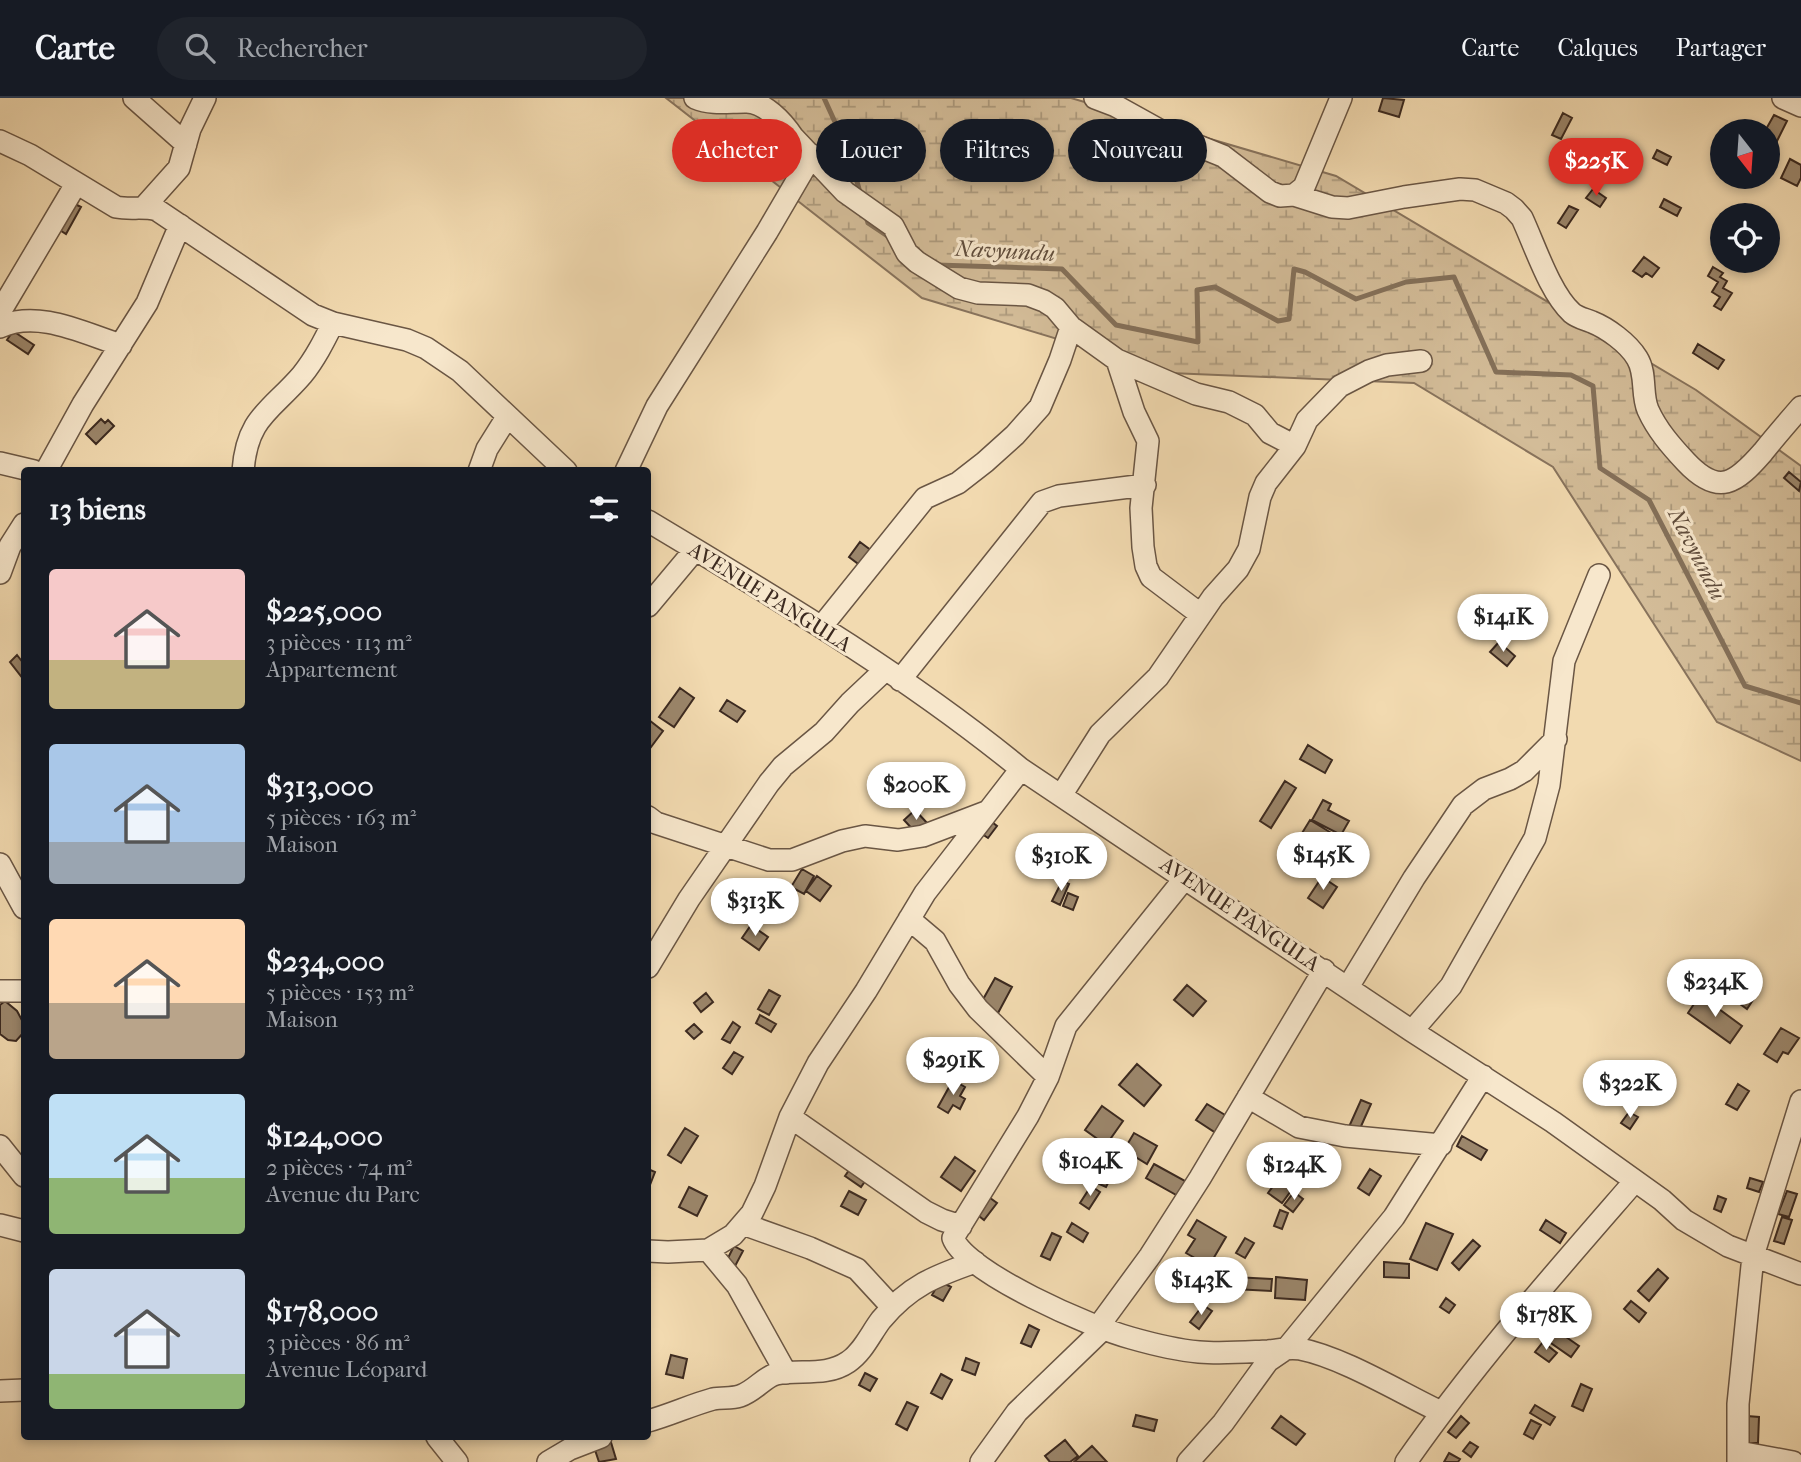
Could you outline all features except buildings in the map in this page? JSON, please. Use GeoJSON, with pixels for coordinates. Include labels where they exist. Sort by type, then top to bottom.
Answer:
{"type":"FeatureCollection","features":[{"type":"Feature","properties":{"kind":"street"},"geometry":{"type":"LineString","coordinates":[[134,98],[186,144]]}},
{"type":"Feature","properties":{"kind":"street"},"geometry":{"type":"LineString","coordinates":[[145,206],[179,169],[190,129],[205,98]]}},
{"type":"Feature","properties":{"kind":"street"},"geometry":{"type":"LineString","coordinates":[[695,98],[714,103],[757,104],[786,127],[845,192],[892,226],[907,253],[959,288],[978,293],[1028,295],[1044,301],[1055,308],[1071,327],[1117,360],[1196,394],[1229,402],[1255,415],[1270,433],[1295,446]]}},
{"type":"Feature","properties":{"kind":"street"},"geometry":{"type":"LineString","coordinates":[[1095,98],[1116,106],[1161,131],[1223,156],[1270,192],[1280,196],[1294,195],[1348,208],[1404,197],[1475,190],[1514,209],[1522,218],[1555,290],[1573,314],[1618,338],[1637,358],[1642,368],[1645,401],[1649,412],[1667,441],[1698,475],[1706,480],[1728,482],[1744,473],[1801,407]]}},
{"type":"Feature","properties":{"kind":"street"},"geometry":{"type":"LineString","coordinates":[[1294,195],[1304,187],[1340,98]]}},
{"type":"Feature","properties":{"kind":"street"},"geometry":{"type":"LineString","coordinates":[[1783,98],[1801,106]]}},
{"type":"Feature","properties":{"kind":"street"},"geometry":{"type":"LineString","coordinates":[[0,141],[30,155],[116,207],[126,209],[145,206],[157,210],[313,315],[426,348],[460,371],[562,467]]}},
{"type":"Feature","properties":{"kind":"street"},"geometry":{"type":"LineString","coordinates":[[628,467],[657,406],[768,232],[812,155]]}},
{"type":"Feature","properties":{"kind":"street"},"geometry":{"type":"LineString","coordinates":[[0,312],[76,184]]}},
{"type":"Feature","properties":{"kind":"street"},"geometry":{"type":"LineString","coordinates":[[48,467],[83,404],[146,303],[180,225]]}},
{"type":"Feature","properties":{"kind":"street"},"geometry":{"type":"LineString","coordinates":[[0,327],[19,321],[47,323],[82,331],[121,345]]}},
{"type":"Feature","properties":{"kind":"street"},"geometry":{"type":"LineString","coordinates":[[244,467],[250,433],[262,416],[301,376],[333,323]]}},
{"type":"Feature","properties":{"kind":"street"},"geometry":{"type":"LineString","coordinates":[[822,626],[925,498],[958,483],[985,462],[1040,408],[1071,327]]}},
{"type":"Feature","properties":{"kind":"street"},"geometry":{"type":"LineString","coordinates":[[1117,360],[1134,412],[1148,441],[1141,508],[1143,547],[1151,577],[1200,614]]}},
{"type":"Feature","properties":{"kind":"street"},"geometry":{"type":"LineString","coordinates":[[1062,794],[1100,734],[1158,677],[1200,614],[1238,569],[1249,550],[1260,496],[1266,483],[1295,446],[1307,421],[1340,386],[1387,365],[1422,361]]}},
{"type":"Feature","properties":{"kind":"street"},"geometry":{"type":"LineString","coordinates":[[480,467],[487,449],[507,417]]}},
{"type":"Feature","properties":{"kind":"street"},"geometry":{"type":"LineString","coordinates":[[0,463],[21,468]]}},
{"type":"Feature","properties":{"kind":"street"},"geometry":{"type":"LineString","coordinates":[[651,962],[751,806],[783,766],[824,732],[850,703],[892,675],[1042,502],[1059,496],[1145,485]]}},
{"type":"Feature","properties":{"kind":"street","name":"AVENUE PANGULA"},"geometry":{"type":"LineString","coordinates":[[651,523],[822,626],[981,735],[1021,769],[1412,1031],[1553,1122],[1662,1200],[1684,1220],[1704,1233],[1753,1256],[1801,1274]]}},
{"type":"Feature","properties":{"kind":"street"},"geometry":{"type":"LineString","coordinates":[[0,573],[10,546],[21,529]]}},
{"type":"Feature","properties":{"kind":"street"},"geometry":{"type":"LineString","coordinates":[[651,602],[694,551]]}},
{"type":"Feature","properties":{"kind":"street"},"geometry":{"type":"LineString","coordinates":[[1412,1031],[1458,976],[1535,838],[1549,785],[1564,661],[1599,575]]}},
{"type":"Feature","properties":{"kind":"street"},"geometry":{"type":"LineString","coordinates":[[1348,986],[1414,878],[1463,805],[1484,789],[1524,771],[1556,739]]}},
{"type":"Feature","properties":{"kind":"street"},"geometry":{"type":"LineString","coordinates":[[651,1251],[708,1250],[733,1235],[752,1213],[765,1186],[790,1117],[818,1063],[866,991],[925,893],[1021,769]]}},
{"type":"Feature","properties":{"kind":"street"},"geometry":{"type":"LineString","coordinates":[[651,819],[769,860],[792,860],[842,841],[865,836],[898,840],[923,836],[988,811]]}},
{"type":"Feature","properties":{"kind":"street"},"geometry":{"type":"LineString","coordinates":[[0,864],[21,902]]}},
{"type":"Feature","properties":{"kind":"street"},"geometry":{"type":"LineString","coordinates":[[1185,878],[1066,1026],[1048,1077],[1028,1116],[953,1238],[956,1246],[993,1275],[1100,1328],[1131,1339],[1198,1352],[1300,1349],[1331,1359],[1441,1412]]}},
{"type":"Feature","properties":{"kind":"street"},"geometry":{"type":"LineString","coordinates":[[909,919],[935,941],[959,984],[978,1009],[1048,1077]]}},
{"type":"Feature","properties":{"kind":"street"},"geometry":{"type":"LineString","coordinates":[[981,1462],[1017,1412],[1100,1328],[1200,1178],[1324,970]]}},
{"type":"Feature","properties":{"kind":"street"},"geometry":{"type":"LineString","coordinates":[[0,991],[21,991]]}},
{"type":"Feature","properties":{"kind":"street"},"geometry":{"type":"LineString","coordinates":[[1188,1462],[1223,1423],[1268,1361],[1287,1348],[1394,1217],[1483,1076]]}},
{"type":"Feature","properties":{"kind":"street"},"geometry":{"type":"LineString","coordinates":[[1248,1097],[1299,1127],[1345,1136],[1441,1145]]}},
{"type":"Feature","properties":{"kind":"street"},"geometry":{"type":"LineString","coordinates":[[1793,1462],[1739,1457],[1738,1404],[1753,1256],[1801,1101]]}},
{"type":"Feature","properties":{"kind":"street"},"geometry":{"type":"LineString","coordinates":[[790,1117],[926,1212],[961,1226]]}},
{"type":"Feature","properties":{"kind":"street"},"geometry":{"type":"LineString","coordinates":[[0,1146],[21,1173]]}},
{"type":"Feature","properties":{"kind":"street"},"geometry":{"type":"LineString","coordinates":[[1406,1462],[1441,1412],[1532,1299],[1634,1182]]}},
{"type":"Feature","properties":{"kind":"street"},"geometry":{"type":"LineString","coordinates":[[743,1224],[810,1248],[857,1269],[892,1307]]}},
{"type":"Feature","properties":{"kind":"street"},"geometry":{"type":"LineString","coordinates":[[0,1225],[21,1230]]}},
{"type":"Feature","properties":{"kind":"street"},"geometry":{"type":"LineString","coordinates":[[708,1250],[737,1285],[786,1373]]}},
{"type":"Feature","properties":{"kind":"street"},"geometry":{"type":"LineString","coordinates":[[651,1420],[715,1398],[737,1398],[757,1389],[766,1378],[786,1373],[828,1370],[852,1360],[892,1307],[927,1280],[975,1262]]}},
{"type":"Feature","properties":{"kind":"street"},"geometry":{"type":"LineString","coordinates":[[0,1391],[21,1390]]}},
{"type":"Feature","properties":{"kind":"street"},"geometry":{"type":"LineString","coordinates":[[439,1440],[457,1462]]}},
{"type":"Feature","properties":{"kind":"street"},"geometry":{"type":"LineString","coordinates":[[548,1462],[593,1440]]}},
{"type":"Feature","properties":{"kind":"green space"},"geometry":{"type":"Polygon","coordinates":[[[666,98],[1071,98],[1142,119],[1068,119],[1068,182],[1207,182],[1207,138],[1336,176],[1696,390],[1801,466],[1801,761],[1717,722],[1553,467],[1414,383],[1170,373],[922,298],[774,182],[802,182],[802,119],[693,119],[666,98]]]}},
{"type":"Feature","properties":{"kind":"waterway","name":"Navyundu"},"geometry":{"type":"LineString","coordinates":[[824,98],[850,155],[860,193]]}},
{"type":"Feature","properties":{"kind":"waterway","name":"Navyundu"},"geometry":{"type":"LineString","coordinates":[[866,216],[868,223],[889,237]]}},
{"type":"Feature","properties":{"kind":"waterway","name":"Navyundu"},"geometry":{"type":"LineString","coordinates":[[936,265],[1062,269],[1116,325],[1198,342],[1197,290],[1215,287],[1278,321],[1289,319],[1294,269],[1356,299],[1406,282],[1454,277],[1496,372],[1571,375],[1593,386],[1600,468],[1649,500],[1745,686],[1801,703]]}}]}
